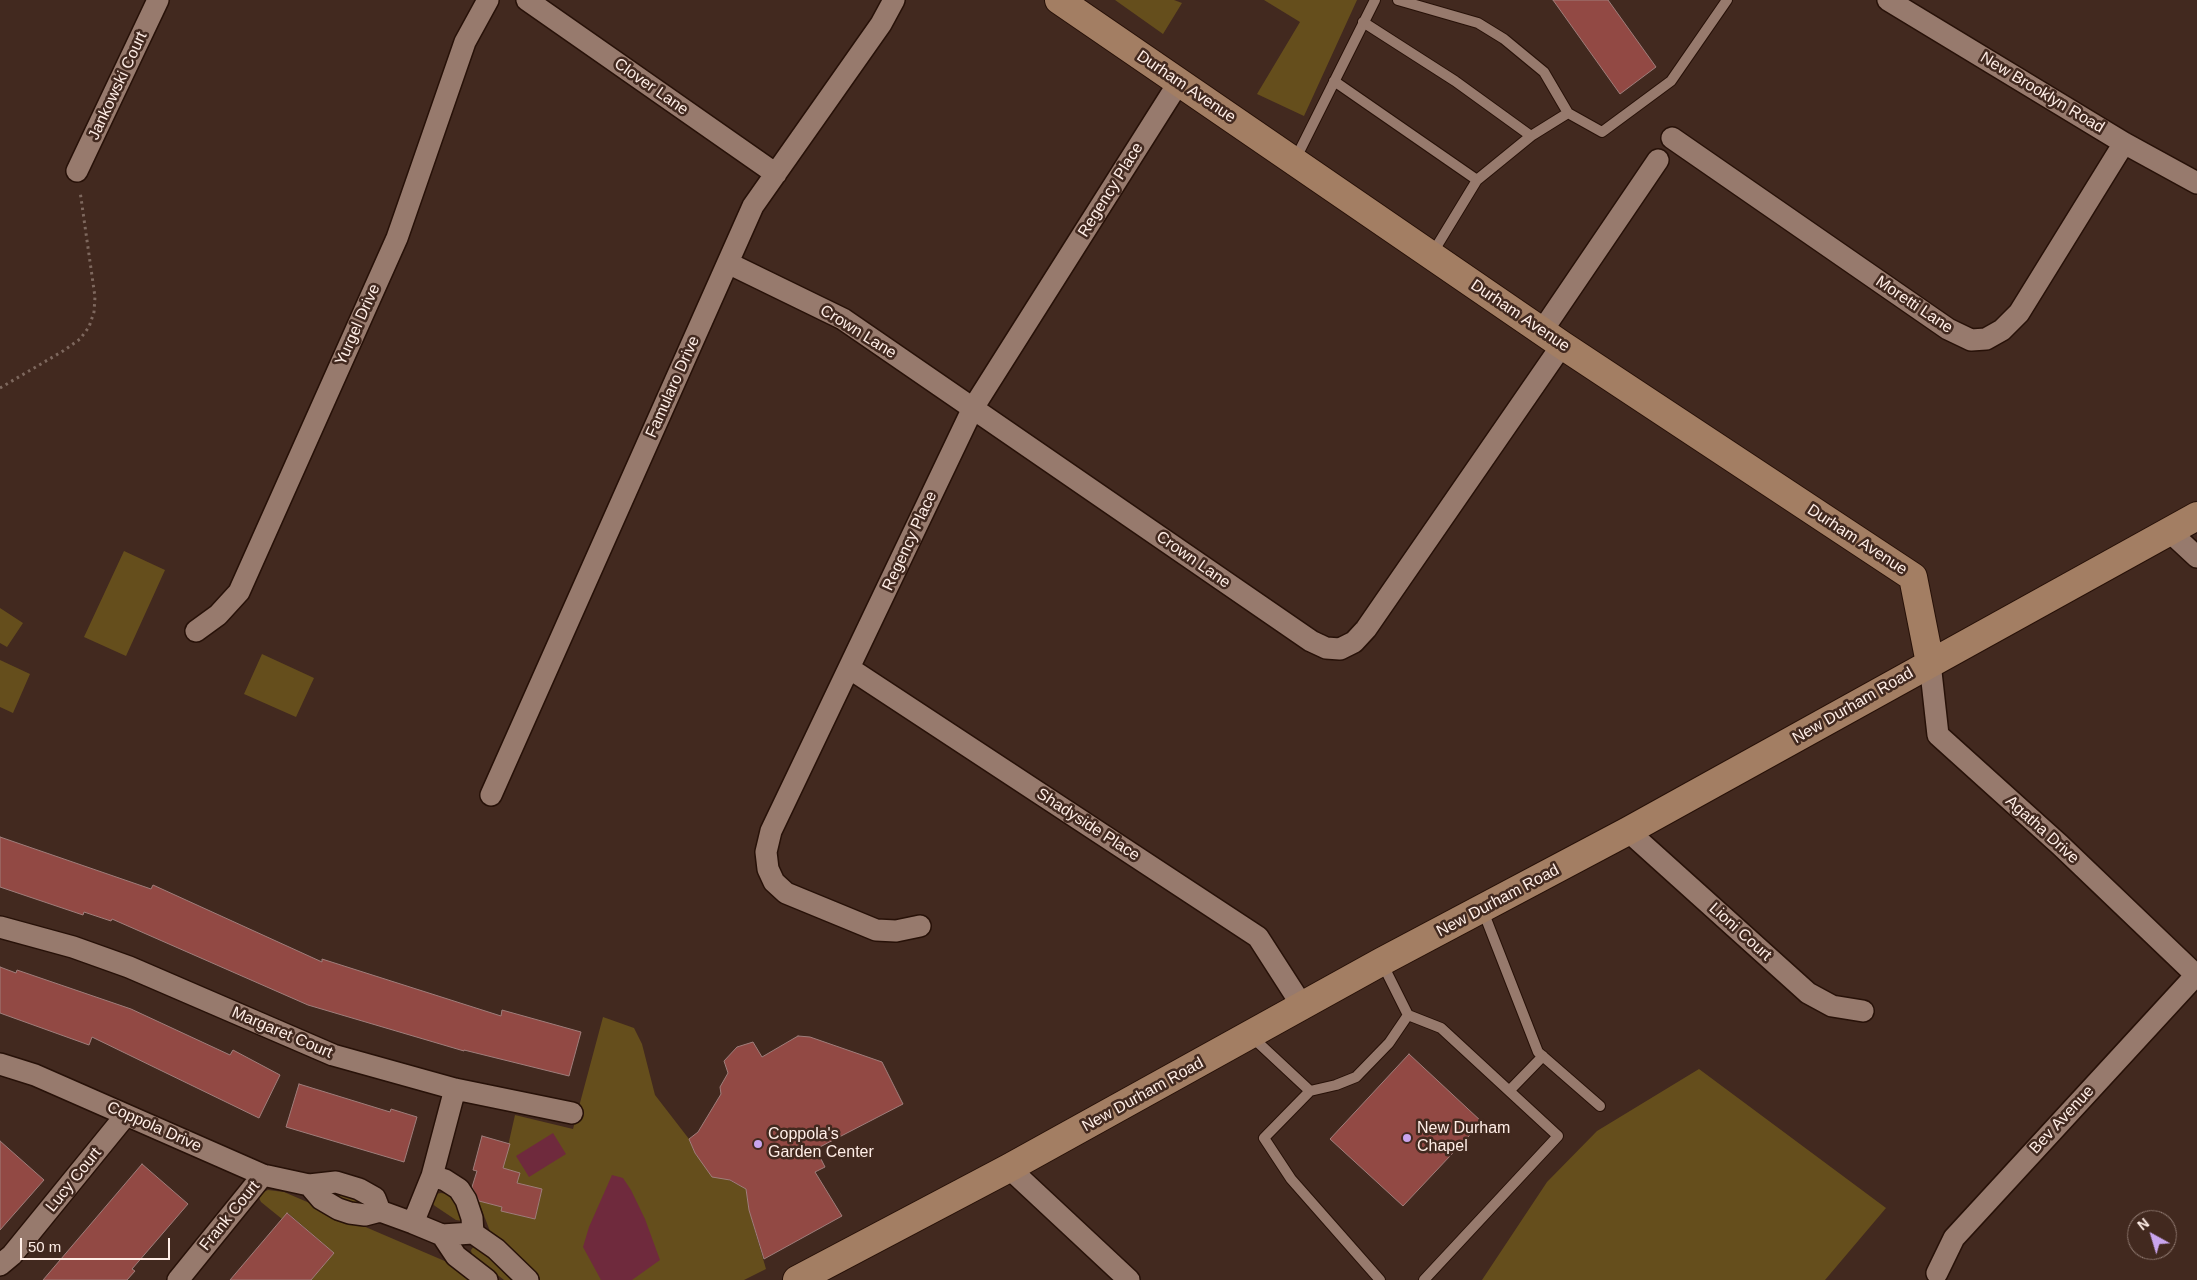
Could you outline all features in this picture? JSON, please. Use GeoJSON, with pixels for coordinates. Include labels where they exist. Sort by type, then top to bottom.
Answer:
{"type":"FeatureCollection","features":[{"type":"Feature","properties":{"kind":"main road","name":"Durham Avenue"},"geometry":{"type":"LineString","coordinates":[[1059,0],[1552,338],[1913,577],[1930,663]]}},
{"type":"Feature","properties":{"kind":"main road","name":"New Durham Road"},"geometry":{"type":"LineString","coordinates":[[797,1280],[1009,1168],[1303,1007],[1381,962],[1628,831],[2197,516]]}},
{"type":"Feature","properties":{"kind":"street","name":"Jankowski Court"},"geometry":{"type":"LineString","coordinates":[[77,171],[158,0]]}},
{"type":"Feature","properties":{"kind":"street","name":"Yurgel Drive"},"geometry":{"type":"LineString","coordinates":[[196,631],[218,615],[239,592],[397,238],[465,42],[488,0]]}},
{"type":"Feature","properties":{"kind":"street","name":"Clover Lane"},"geometry":{"type":"LineString","coordinates":[[527,0],[776,174]]}},
{"type":"Feature","properties":{"kind":"street","name":"Famularo Drive"},"geometry":{"type":"LineString","coordinates":[[491,795],[753,206],[881,24],[894,0]]}},
{"type":"Feature","properties":{"kind":"street","name":"New Brooklyn Road"},"geometry":{"type":"LineString","coordinates":[[1888,0],[2124,143],[2197,183]]}},
{"type":"Feature","properties":{"kind":"street","name":"Regency Place"},"geometry":{"type":"LineString","coordinates":[[920,926],[896,931],[876,930],[786,893],[774,882],[768,869],[766,852],[771,831],[973,408],[1180,82]]}},
{"type":"Feature","properties":{"kind":"street","name":"Moretti Lane"},"geometry":{"type":"LineString","coordinates":[[1672,138],[1948,329],[1972,340],[1986,339],[2002,330],[2019,313],[2124,143]]}},
{"type":"Feature","properties":{"kind":"street"},"geometry":{"type":"LineString","coordinates":[[1552,338],[1658,160]]}},
{"type":"Feature","properties":{"kind":"street","name":"Crown Lane"},"geometry":{"type":"LineString","coordinates":[[728,263],[843,319],[1310,641],[1326,648],[1340,649],[1354,642],[1366,629],[1552,338]]}},
{"type":"Feature","properties":{"kind":"street"},"geometry":{"type":"LineString","coordinates":[[2169,532],[2197,557]]}},
{"type":"Feature","properties":{"kind":"street","name":"Agatha Drive"},"geometry":{"type":"LineString","coordinates":[[1930,663],[1938,735],[2060,845],[2196,975]]}},
{"type":"Feature","properties":{"kind":"street","name":"Shadyside Place"},"geometry":{"type":"LineString","coordinates":[[849,668],[1258,937],[1303,1007]]}},
{"type":"Feature","properties":{"kind":"street","name":"Lioni Court"},"geometry":{"type":"LineString","coordinates":[[1628,831],[1808,993],[1832,1006],[1863,1011]]}},
{"type":"Feature","properties":{"kind":"street","name":"Margaret Court"},"geometry":{"type":"LineString","coordinates":[[0,927],[73,947],[128,967],[294,1040],[333,1055],[455,1089],[572,1113]]}},
{"type":"Feature","properties":{"kind":"street","name":"Bev Avenue"},"geometry":{"type":"LineString","coordinates":[[1937,1273],[1954,1238],[2196,975]]}},
{"type":"Feature","properties":{"kind":"street","name":"Coppola Drive"},"geometry":{"type":"LineString","coordinates":[[0,1064],[35,1075],[263,1175],[309,1185],[336,1182],[359,1188],[375,1198],[380,1211],[414,1223],[442,1236],[456,1256],[487,1280]]}},
{"type":"Feature","properties":{"kind":"street"},"geometry":{"type":"LineString","coordinates":[[414,1223],[432,1176],[455,1089]]}},
{"type":"Feature","properties":{"kind":"street","name":"Lucy Court"},"geometry":{"type":"LineString","coordinates":[[0,1265],[12,1255],[126,1115]]}},
{"type":"Feature","properties":{"kind":"street"},"geometry":{"type":"LineString","coordinates":[[1009,1168],[1130,1280]]}},
{"type":"Feature","properties":{"kind":"street","name":"Frank Court"},"geometry":{"type":"LineString","coordinates":[[178,1280],[263,1175]]}},
{"type":"Feature","properties":{"kind":"street"},"geometry":{"type":"LineString","coordinates":[[432,1176],[445,1180],[458,1189],[466,1200],[472,1218],[472,1233]]}},
{"type":"Feature","properties":{"kind":"street"},"geometry":{"type":"LineString","coordinates":[[442,1236],[472,1233],[496,1249],[528,1280]]}},
{"type":"Feature","properties":{"kind":"lane"},"geometry":{"type":"LineString","coordinates":[[1295,161],[1375,0]]}},
{"type":"Feature","properties":{"kind":"lane"},"geometry":{"type":"LineString","coordinates":[[1398,0],[1478,23],[1504,39],[1544,72],[1568,113],[1602,132],[1671,81],[1727,0]]}},
{"type":"Feature","properties":{"kind":"lane"},"geometry":{"type":"LineString","coordinates":[[1363,22],[1455,81],[1531,136]]}},
{"type":"Feature","properties":{"kind":"lane"},"geometry":{"type":"LineString","coordinates":[[1334,81],[1477,180]]}},
{"type":"Feature","properties":{"kind":"lane"},"geometry":{"type":"LineString","coordinates":[[1432,255],[1477,180],[1531,136],[1568,113]]}},
{"type":"Feature","properties":{"kind":"lane"},"geometry":{"type":"LineString","coordinates":[[1482,910],[1538,1052],[1600,1106]]}},
{"type":"Feature","properties":{"kind":"lane"},"geometry":{"type":"LineString","coordinates":[[1381,962],[1408,1014],[1441,1028],[1558,1136],[1424,1280]]}},
{"type":"Feature","properties":{"kind":"lane"},"geometry":{"type":"LineString","coordinates":[[1380,1280],[1291,1179],[1264,1138],[1310,1091],[1336,1085],[1356,1077],[1389,1043],[1408,1014]]}},
{"type":"Feature","properties":{"kind":"lane"},"geometry":{"type":"LineString","coordinates":[[1250,1035],[1310,1091]]}},
{"type":"Feature","properties":{"kind":"lane"},"geometry":{"type":"LineString","coordinates":[[1510,1091],[1543,1056]]}},
{"type":"Feature","properties":{"kind":"path"},"geometry":{"type":"LineString","coordinates":[[0,388],[63,351],[80,339],[89,327],[94,312],[95,297],[77,171]]}},
{"type":"Feature","properties":{"kind":"shaded area"},"geometry":{"type":"Polygon","coordinates":[[[1115,0],[1174,0],[1182,3],[1163,34],[1115,0]]]}},
{"type":"Feature","properties":{"kind":"shaded area"},"geometry":{"type":"Polygon","coordinates":[[[1264,0],[1357,0],[1304,116],[1257,94],[1300,22],[1264,0]]]}},
{"type":"Feature","properties":{"kind":"shaded area"},"geometry":{"type":"Polygon","coordinates":[[[124,551],[165,570],[126,656],[84,637],[124,551]]]}},
{"type":"Feature","properties":{"kind":"shaded area"},"geometry":{"type":"Polygon","coordinates":[[[0,608],[23,623],[7,647],[0,643],[0,608]]]}},
{"type":"Feature","properties":{"kind":"shaded area"},"geometry":{"type":"Polygon","coordinates":[[[262,654],[314,678],[296,717],[244,694],[262,654]]]}},
{"type":"Feature","properties":{"kind":"shaded area"},"geometry":{"type":"Polygon","coordinates":[[[0,660],[30,674],[13,713],[0,707],[0,660]]]}},
{"type":"Feature","properties":{"kind":"shaded area"},"geometry":{"type":"Polygon","coordinates":[[[603,1017],[634,1028],[642,1044],[655,1095],[689,1139],[695,1153],[708,1169],[746,1189],[749,1210],[766,1269],[744,1280],[538,1280],[493,1239],[478,1200],[502,1207],[501,1211],[535,1219],[542,1190],[517,1183],[519,1173],[503,1168],[515,1115],[573,1129],[603,1017]]]}},
{"type":"Feature","properties":{"kind":"shaded area"},"geometry":{"type":"Polygon","coordinates":[[[1699,1069],[1886,1208],[1825,1280],[1482,1280],[1547,1182],[1597,1131],[1699,1069]]]}},
{"type":"Feature","properties":{"kind":"shaded area"},"geometry":{"type":"Polygon","coordinates":[[[553,1133],[566,1154],[529,1177],[516,1156],[553,1133]]]}},
{"type":"Feature","properties":{"kind":"shaded area"},"geometry":{"type":"Polygon","coordinates":[[[612,1175],[623,1178],[631,1190],[645,1219],[660,1260],[632,1280],[601,1280],[583,1247],[589,1227],[612,1175]]]}},
{"type":"Feature","properties":{"kind":"shaded area"},"geometry":{"type":"Polygon","coordinates":[[[268,1190],[284,1192],[447,1262],[472,1280],[311,1280],[334,1253],[288,1213],[282,1219],[261,1202],[259,1198],[261,1193],[268,1190]]]}},
{"type":"Feature","properties":{"kind":"shaded area"},"geometry":{"type":"Polygon","coordinates":[[[338,1191],[368,1202],[364,1209],[336,1197],[338,1191]]]}},
{"type":"Feature","properties":{"kind":"shaded area"},"geometry":{"type":"Polygon","coordinates":[[[435,1194],[447,1194],[460,1207],[463,1221],[456,1220],[432,1203],[435,1194]]]}},
{"type":"Feature","properties":{"kind":"shaded area"},"geometry":{"type":"Polygon","coordinates":[[[474,1246],[479,1248],[517,1280],[504,1280],[472,1255],[471,1250],[474,1246]]]}},
{"type":"Feature","properties":{"kind":"building"},"geometry":{"type":"Polygon","coordinates":[[[1553,0],[1608,0],[1656,67],[1620,94],[1553,0]]]}},
{"type":"Feature","properties":{"kind":"building"},"geometry":{"type":"Polygon","coordinates":[[[0,837],[151,889],[153,885],[322,962],[322,959],[501,1016],[502,1010],[581,1032],[569,1076],[464,1051],[308,1005],[112,919],[111,921],[84,912],[83,915],[0,887],[0,837]]]}},
{"type":"Feature","properties":{"kind":"building"},"geometry":{"type":"Polygon","coordinates":[[[0,967],[16,973],[17,970],[131,1009],[230,1055],[233,1050],[280,1075],[259,1118],[92,1037],[89,1045],[0,1013],[0,967]]]}},
{"type":"Feature","properties":{"kind":"building","name":"Coppola's Garden Center"},"geometry":{"type":"Polygon","coordinates":[[[798,1036],[810,1037],[882,1062],[903,1104],[816,1149],[825,1167],[815,1172],[842,1216],[764,1259],[749,1210],[746,1189],[730,1180],[712,1177],[695,1153],[689,1139],[698,1132],[721,1094],[720,1087],[728,1073],[724,1061],[737,1047],[753,1042],[762,1057],[798,1036]]]}},
{"type":"Feature","properties":{"kind":"building"},"geometry":{"type":"Polygon","coordinates":[[[1409,1054],[1482,1122],[1403,1206],[1330,1139],[1409,1054]]]}},
{"type":"Feature","properties":{"kind":"building"},"geometry":{"type":"Polygon","coordinates":[[[299,1084],[390,1112],[391,1109],[417,1117],[404,1162],[286,1127],[299,1084]]]}},
{"type":"Feature","properties":{"kind":"building"},"geometry":{"type":"Polygon","coordinates":[[[482,1136],[510,1144],[503,1168],[520,1173],[517,1183],[542,1189],[535,1219],[501,1211],[502,1207],[479,1201],[472,1187],[477,1171],[473,1170],[482,1136]]]}},
{"type":"Feature","properties":{"kind":"building"},"geometry":{"type":"Polygon","coordinates":[[[0,1141],[44,1180],[0,1230],[0,1141]]]}},
{"type":"Feature","properties":{"kind":"building"},"geometry":{"type":"Polygon","coordinates":[[[142,1164],[188,1204],[132,1269],[135,1271],[127,1280],[43,1280],[142,1164]]]}},
{"type":"Feature","properties":{"kind":"building"},"geometry":{"type":"Polygon","coordinates":[[[287,1213],[334,1253],[311,1280],[230,1280],[287,1213]]]}},
{"type":"Feature","properties":{"kind":"place","name":"New Durham Chapel"},"geometry":{"type":"Point","coordinates":[1407,1138]}},
{"type":"Feature","properties":{"kind":"place","name":"Coppola's Garden Center"},"geometry":{"type":"Point","coordinates":[758,1144]}}]}
